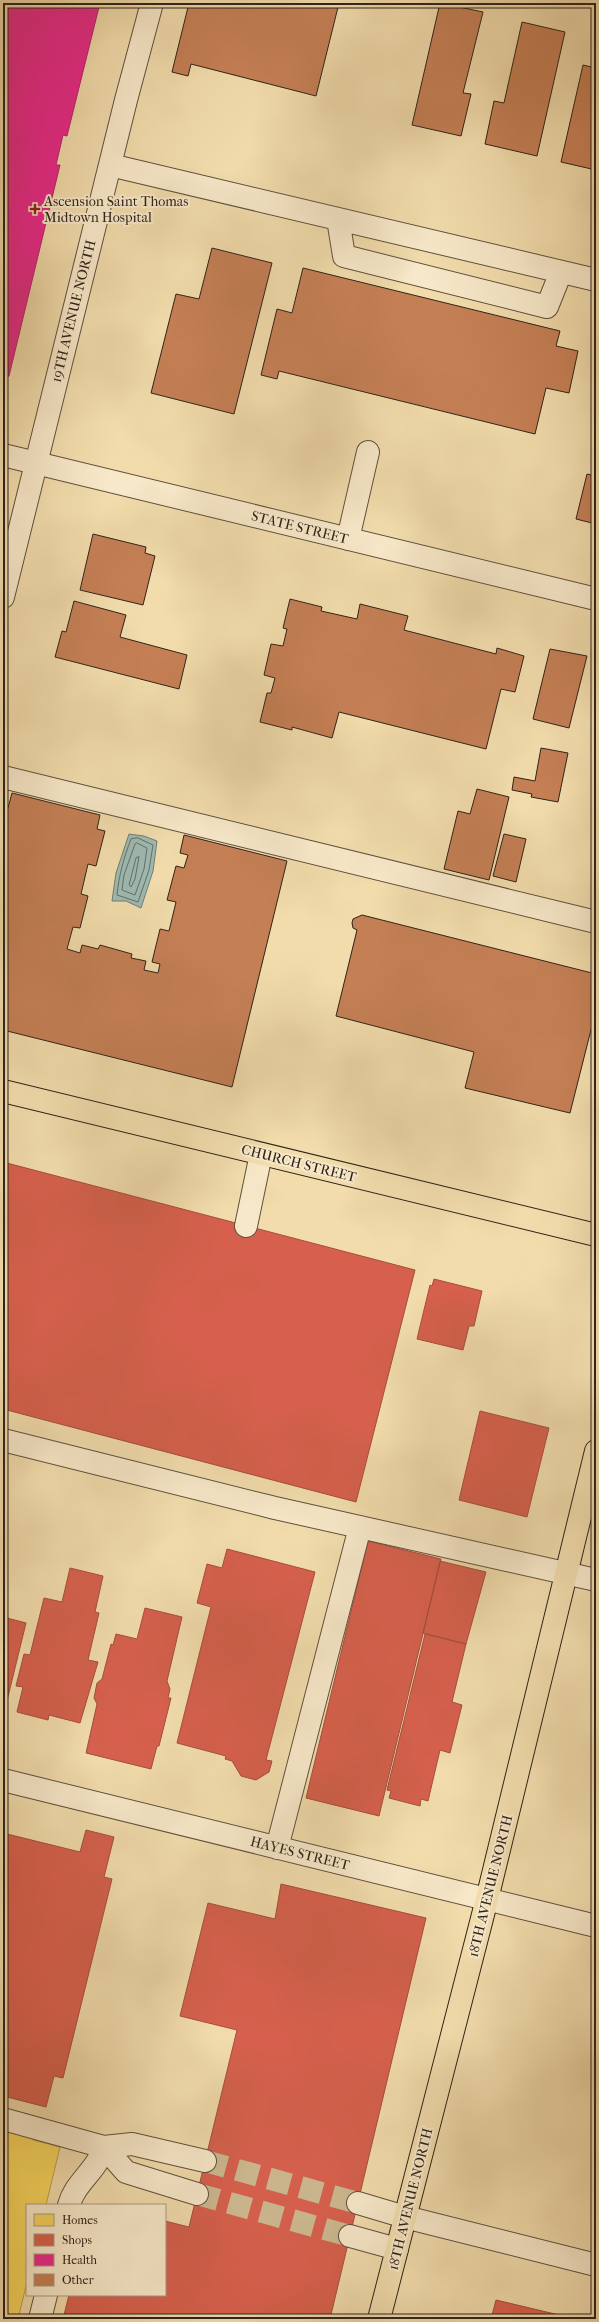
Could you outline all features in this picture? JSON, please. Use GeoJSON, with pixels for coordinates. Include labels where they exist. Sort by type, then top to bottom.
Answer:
{"type":"FeatureCollection","features":[{"type":"Feature","properties":{"kind":"main road","name":"CHURCH STREET"},"geometry":{"type":"LineString","coordinates":[[3,1091],[596,1235]]}},
{"type":"Feature","properties":{"kind":"main road","name":"18TH AVENUE NORTH"},"geometry":{"type":"LineString","coordinates":[[379,2319],[568,1574],[596,1451]]}},
{"type":"Feature","properties":{"kind":"street","name":"19TH AVENUE NORTH"},"geometry":{"type":"LineString","coordinates":[[3,597],[35,463],[152,3]]}},
{"type":"Feature","properties":{"kind":"street"},"geometry":{"type":"LineString","coordinates":[[110,165],[596,280]]}},
{"type":"Feature","properties":{"kind":"street"},"geometry":{"type":"LineString","coordinates":[[338,219],[344,256],[547,307],[561,272]]}},
{"type":"Feature","properties":{"kind":"street"},"geometry":{"type":"LineString","coordinates":[[348,538],[368,452]]}},
{"type":"Feature","properties":{"kind":"street","name":"STATE STREET"},"geometry":{"type":"LineString","coordinates":[[3,455],[596,599]]}},
{"type":"Feature","properties":{"kind":"street"},"geometry":{"type":"LineString","coordinates":[[3,777],[596,922]]}},
{"type":"Feature","properties":{"kind":"street"},"geometry":{"type":"LineString","coordinates":[[246,1226],[261,1154]]}},
{"type":"Feature","properties":{"kind":"street"},"geometry":{"type":"LineString","coordinates":[[3,1440],[360,1527],[596,1580]]}},
{"type":"Feature","properties":{"kind":"street"},"geometry":{"type":"LineString","coordinates":[[277,1848],[360,1527]]}},
{"type":"Feature","properties":{"kind":"street","name":"HAYES STREET"},"geometry":{"type":"LineString","coordinates":[[3,1780],[596,1926]]}},
{"type":"Feature","properties":{"kind":"street"},"geometry":{"type":"LineString","coordinates":[[3,2119],[104,2147],[132,2144],[205,2161]]}},
{"type":"Feature","properties":{"kind":"street"},"geometry":{"type":"LineString","coordinates":[[104,2147],[126,2172],[197,2194]]}},
{"type":"Feature","properties":{"kind":"street"},"geometry":{"type":"LineString","coordinates":[[69,2204],[72,2194],[78,2185],[91,2172],[101,2157],[104,2147]]}},
{"type":"Feature","properties":{"kind":"street"},"geometry":{"type":"LineString","coordinates":[[358,2203],[405,2217],[596,2265]]}},
{"type":"Feature","properties":{"kind":"street"},"geometry":{"type":"LineString","coordinates":[[350,2236],[397,2249]]}},
{"type":"Feature","properties":{"kind":"street"},"geometry":{"type":"LineString","coordinates":[[40,2319],[46,2296]]}},
{"type":"Feature","properties":{"kind":"water"},"geometry":{"type":"Polygon","coordinates":[[[129,834],[144,836],[157,841],[153,871],[141,908],[126,901],[112,901],[116,873],[129,834]]]}},
{"type":"Feature","properties":{"kind":"building: Homes"},"geometry":{"type":"Polygon","coordinates":[[[3,2126],[35,2134],[33,2140],[60,2147],[46,2204],[26,2204],[26,2286],[18,2319],[3,2319],[3,2126]]]}},
{"type":"Feature","properties":{"kind":"building: Shops"},"geometry":{"type":"Polygon","coordinates":[[[3,1162],[415,1270],[356,1502],[3,1409],[3,1162]]]}},
{"type":"Feature","properties":{"kind":"building: Shops"},"geometry":{"type":"Polygon","coordinates":[[[434,1279],[482,1291],[474,1326],[469,1326],[463,1350],[417,1339],[430,1285],[432,1286],[434,1279]]]}},
{"type":"Feature","properties":{"kind":"building: Shops"},"geometry":{"type":"Polygon","coordinates":[[[480,1411],[549,1428],[527,1517],[459,1500],[480,1411]]]}},
{"type":"Feature","properties":{"kind":"building: Shops"},"geometry":{"type":"Polygon","coordinates":[[[368,1541],[441,1559],[379,1816],[306,1798],[368,1541]]]}},
{"type":"Feature","properties":{"kind":"building: Shops"},"geometry":{"type":"Polygon","coordinates":[[[227,1549],[315,1572],[266,1760],[272,1761],[269,1772],[256,1780],[241,1776],[232,1761],[225,1759],[226,1756],[177,1743],[211,1607],[197,1603],[207,1564],[222,1568],[227,1549]]]}},
{"type":"Feature","properties":{"kind":"building: Shops"},"geometry":{"type":"Polygon","coordinates":[[[440,1561],[486,1572],[466,1644],[423,1633],[440,1561]]]}},
{"type":"Feature","properties":{"kind":"building: Shops"},"geometry":{"type":"Polygon","coordinates":[[[70,1568],[103,1576],[95,1612],[99,1613],[88,1660],[98,1662],[80,1723],[49,1715],[48,1720],[17,1712],[23,1687],[16,1686],[24,1654],[30,1655],[44,1598],[62,1602],[70,1568]]]}},
{"type":"Feature","properties":{"kind":"building: Shops"},"geometry":{"type":"Polygon","coordinates":[[[145,1608],[182,1617],[167,1681],[170,1689],[168,1698],[171,1698],[159,1746],[157,1746],[151,1769],[86,1753],[97,1704],[94,1698],[97,1683],[102,1679],[111,1644],[113,1645],[116,1634],[137,1639],[145,1608]]]}},
{"type":"Feature","properties":{"kind":"building: Shops"},"geometry":{"type":"Polygon","coordinates":[[[3,1617],[26,1623],[4,1713],[3,1712],[3,1617]]]}},
{"type":"Feature","properties":{"kind":"building: Shops"},"geometry":{"type":"Polygon","coordinates":[[[425,1634],[466,1644],[452,1702],[462,1705],[450,1753],[440,1750],[428,1801],[421,1799],[420,1806],[389,1798],[391,1791],[387,1790],[425,1634]]]}},
{"type":"Feature","properties":{"kind":"building: Shops"},"geometry":{"type":"Polygon","coordinates":[[[86,1830],[114,1837],[104,1877],[112,1879],[63,2078],[54,2076],[46,2107],[3,2096],[3,1833],[80,1852],[86,1830]]]}},
{"type":"Feature","properties":{"kind":"building: Shops"},"geometry":{"type":"Polygon","coordinates":[[[281,1884],[426,1918],[330,2319],[63,2319],[69,2296],[166,2296],[166,2221],[189,2227],[237,2030],[180,2016],[208,1903],[275,1919],[281,1884]]]}},
{"type":"Feature","properties":{"kind":"building: Shops"},"geometry":{"type":"Polygon","coordinates":[[[496,2300],[576,2319],[491,2319],[496,2300]]]}},
{"type":"Feature","properties":{"kind":"building: Health","name":"Ascension Saint Thomas Midtown Hospital"},"geometry":{"type":"Polygon","coordinates":[[[3,3],[100,3],[67,136],[63,135],[56,165],[60,165],[9,376],[3,380],[3,133],[6,120],[3,119],[3,3]]]}},
{"type":"Feature","properties":{"kind":"building: Other"},"geometry":{"type":"Polygon","coordinates":[[[189,3],[339,3],[316,96],[191,64],[188,76],[172,72],[189,3]]]}},
{"type":"Feature","properties":{"kind":"building: Other"},"geometry":{"type":"Polygon","coordinates":[[[440,3],[483,12],[463,93],[471,94],[461,136],[412,125],[440,3]]]}},
{"type":"Feature","properties":{"kind":"building: Other"},"geometry":{"type":"Polygon","coordinates":[[[522,22],[565,32],[537,156],[485,144],[494,101],[504,103],[522,22]]]}},
{"type":"Feature","properties":{"kind":"building: Other"},"geometry":{"type":"Polygon","coordinates":[[[583,65],[596,68],[596,170],[561,162],[583,65]]]}},
{"type":"Feature","properties":{"kind":"building: Other"},"geometry":{"type":"Polygon","coordinates":[[[212,248],[272,263],[234,414],[151,393],[176,294],[199,299],[212,248]]]}},
{"type":"Feature","properties":{"kind":"building: Other"},"geometry":{"type":"Polygon","coordinates":[[[303,268],[560,331],[556,346],[578,351],[569,393],[546,388],[535,434],[279,371],[277,379],[261,375],[277,309],[292,313],[303,268]]]}},
{"type":"Feature","properties":{"kind":"building: Other"},"geometry":{"type":"Polygon","coordinates":[[[587,474],[596,476],[596,524],[576,519],[587,474]]]}},
{"type":"Feature","properties":{"kind":"building: Other"},"geometry":{"type":"Polygon","coordinates":[[[93,534],[146,547],[145,553],[155,556],[143,605],[80,590],[93,534]]]}},
{"type":"Feature","properties":{"kind":"building: Other"},"geometry":{"type":"Polygon","coordinates":[[[290,599],[322,607],[321,611],[357,619],[360,604],[408,616],[404,630],[496,654],[497,648],[524,656],[515,692],[501,689],[486,749],[339,712],[332,738],[292,727],[292,730],[260,722],[267,693],[271,693],[275,678],[264,675],[271,644],[283,646],[287,629],[283,628],[290,599]]]}},
{"type":"Feature","properties":{"kind":"building: Other"},"geometry":{"type":"Polygon","coordinates":[[[74,601],[126,615],[120,637],[187,655],[179,689],[55,657],[62,631],[66,632],[74,601]]]}},
{"type":"Feature","properties":{"kind":"building: Other"},"geometry":{"type":"Polygon","coordinates":[[[550,649],[587,656],[569,728],[533,719],[550,649]]]}},
{"type":"Feature","properties":{"kind":"building: Other"},"geometry":{"type":"Polygon","coordinates":[[[541,748],[568,753],[558,802],[531,797],[532,794],[512,790],[514,777],[535,781],[541,748]]]}},
{"type":"Feature","properties":{"kind":"building: Other"},"geometry":{"type":"Polygon","coordinates":[[[477,789],[509,797],[489,880],[444,869],[458,811],[470,814],[477,789]]]}},
{"type":"Feature","properties":{"kind":"building: Other"},"geometry":{"type":"Polygon","coordinates":[[[12,793],[100,815],[97,829],[105,831],[96,866],[88,864],[81,894],[88,896],[80,928],[73,927],[67,949],[80,953],[82,945],[98,949],[100,945],[132,954],[131,958],[146,961],[144,970],[158,973],[160,964],[152,962],[160,929],[169,931],[176,902],[167,900],[176,866],[184,868],[188,855],[180,853],[184,835],[287,861],[232,1087],[3,1030],[3,807],[8,808],[12,793]]]}},
{"type":"Feature","properties":{"kind":"building: Other"},"geometry":{"type":"Polygon","coordinates":[[[504,834],[526,839],[516,882],[493,876],[504,834]]]}},
{"type":"Feature","properties":{"kind":"building: Other"},"geometry":{"type":"Polygon","coordinates":[[[362,915],[596,974],[596,1010],[570,1113],[465,1088],[474,1052],[336,1016],[357,930],[353,928],[353,919],[362,915]]]}},
{"type":"Feature","properties":{"kind":"tunnel"},"geometry":{"type":"LineString","coordinates":[[205,2161],[358,2203]]}},
{"type":"Feature","properties":{"kind":"tunnel"},"geometry":{"type":"LineString","coordinates":[[197,2194],[350,2236]]}},
{"type":"Feature","properties":{"kind":"place","name":"Ascension Saint Thomas Midtown Hospital"},"geometry":{"type":"Point","coordinates":[35,209]}}]}
